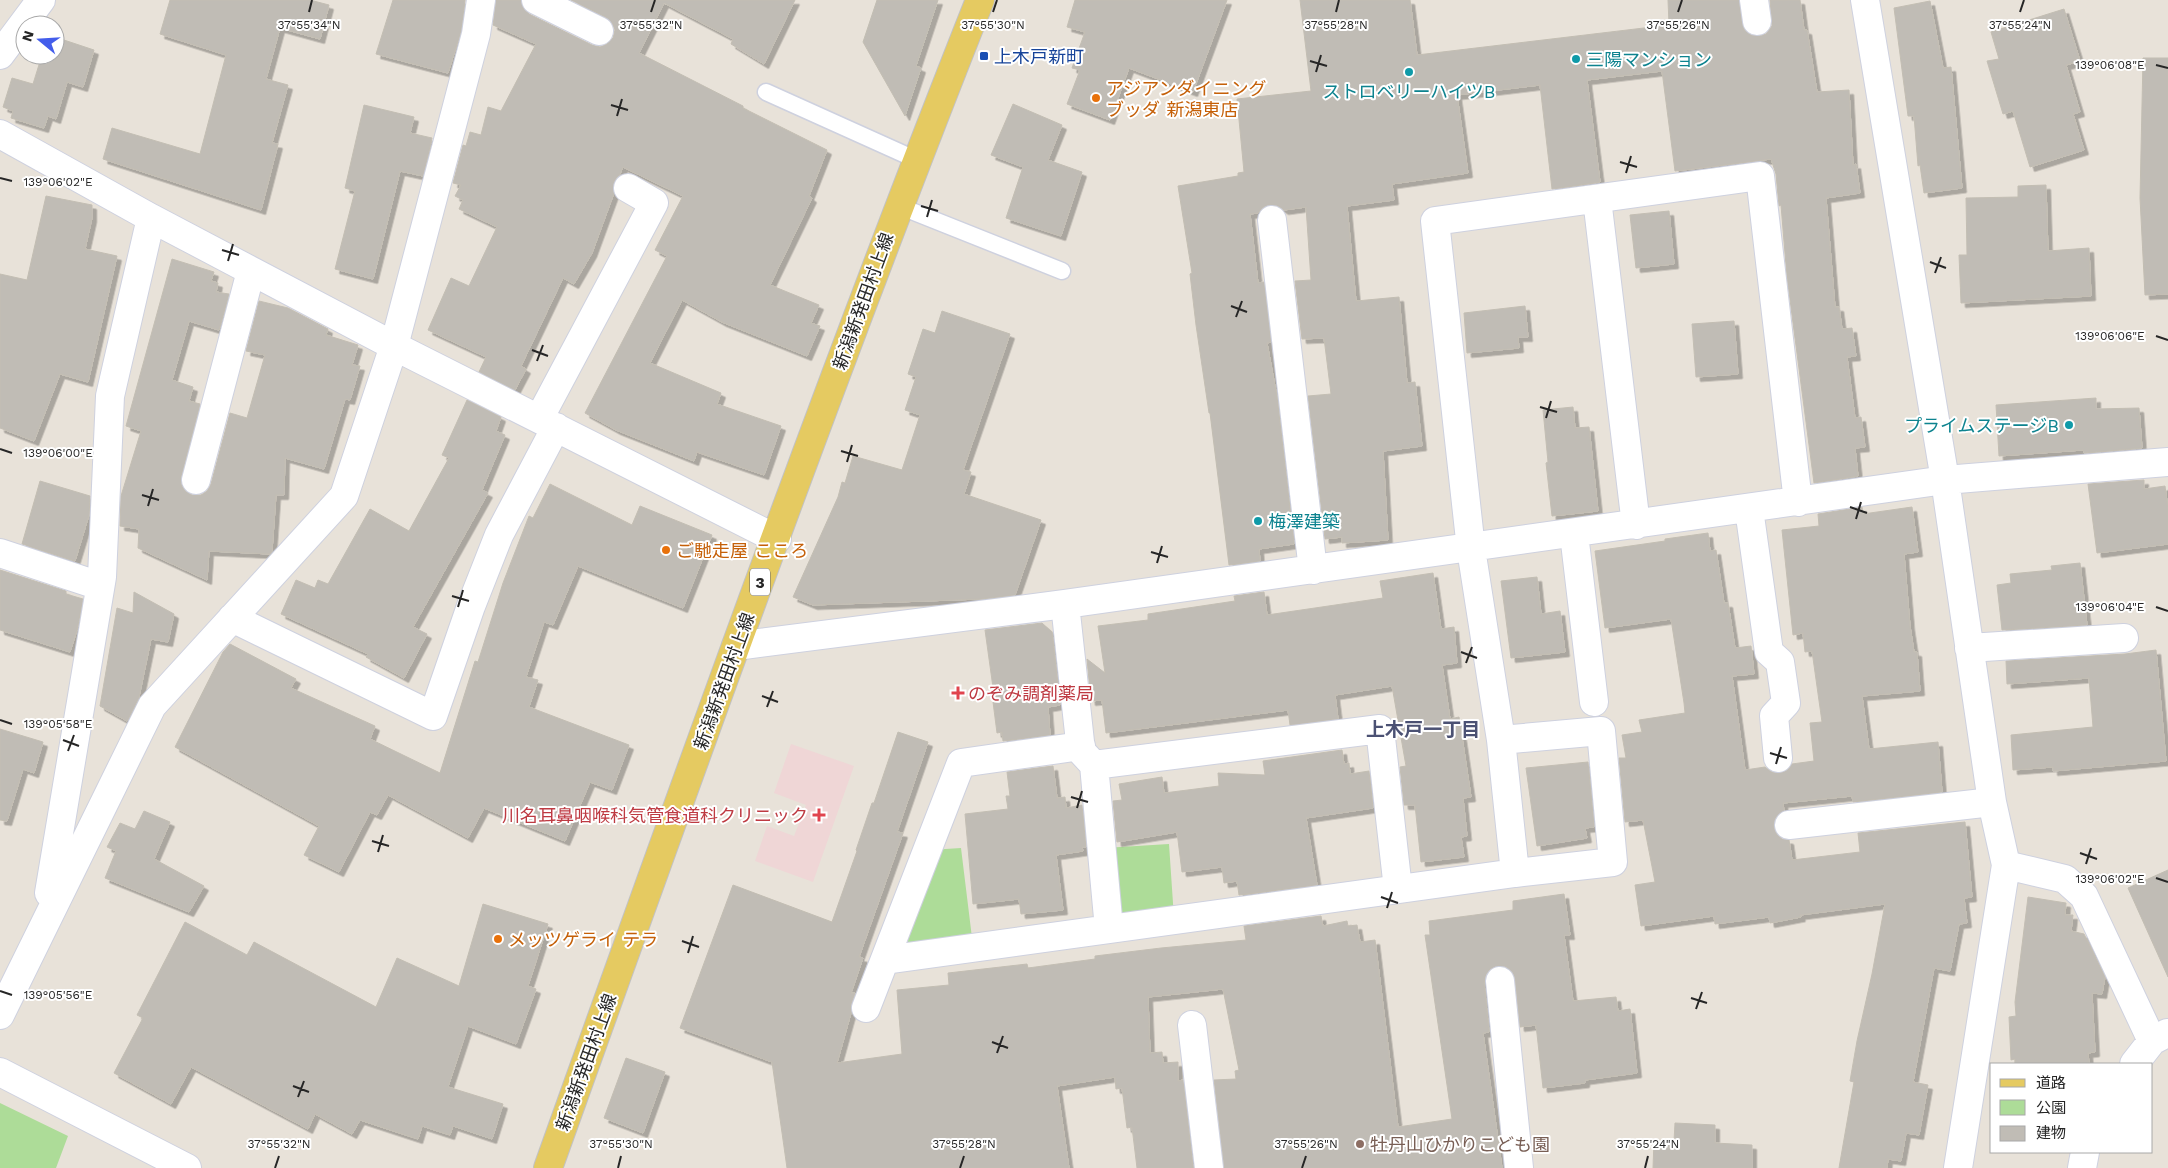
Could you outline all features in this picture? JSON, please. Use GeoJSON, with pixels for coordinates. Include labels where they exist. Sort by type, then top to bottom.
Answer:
{"type":"FeatureCollection","features":[{"type":"Feature","properties":{"kind":"main road","name":"新潟新発田村上線"},"geometry":{"type":"LineString","coordinates":[[548,1168],[736,646],[899,206],[980,0]]}},
{"type":"Feature","properties":{"kind":"street"},"geometry":{"type":"LineString","coordinates":[[0,55],[41,0]]}},
{"type":"Feature","properties":{"kind":"street"},"geometry":{"type":"LineString","coordinates":[[0,1015],[44,922],[152,706],[344,496],[394,346],[476,34],[482,0]]}},
{"type":"Feature","properties":{"kind":"street"},"geometry":{"type":"LineString","coordinates":[[536,0],[599,31]]}},
{"type":"Feature","properties":{"kind":"street"},"geometry":{"type":"LineString","coordinates":[[1865,0],[1945,480],[1968,648],[1992,802],[2006,865],[1958,1168]]}},
{"type":"Feature","properties":{"kind":"street"},"geometry":{"type":"LineString","coordinates":[[0,134],[151,218],[394,346],[776,538]]}},
{"type":"Feature","properties":{"kind":"street"},"geometry":{"type":"LineString","coordinates":[[1515,872],[1500,740],[1471,548],[1435,221],[1760,176],[1798,502]]}},
{"type":"Feature","properties":{"kind":"street"},"geometry":{"type":"LineString","coordinates":[[232,618],[433,716],[498,535],[548,423],[654,203],[628,188]]}},
{"type":"Feature","properties":{"kind":"street"},"geometry":{"type":"LineString","coordinates":[[1598,198],[1636,525]]}},
{"type":"Feature","properties":{"kind":"street"},"geometry":{"type":"LineString","coordinates":[[44,922],[100,586],[110,396],[151,218]]}},
{"type":"Feature","properties":{"kind":"street"},"geometry":{"type":"LineString","coordinates":[[1272,220],[1313,570]]}},
{"type":"Feature","properties":{"kind":"street"},"geometry":{"type":"LineString","coordinates":[[196,480],[251,271]]}},
{"type":"Feature","properties":{"kind":"street"},"geometry":{"type":"LineString","coordinates":[[736,646],[1313,570],[1945,480],[2168,462]]}},
{"type":"Feature","properties":{"kind":"street"},"geometry":{"type":"LineString","coordinates":[[1749,509],[1769,652],[1780,662],[1786,703],[1774,716],[1778,758]]}},
{"type":"Feature","properties":{"kind":"street"},"geometry":{"type":"LineString","coordinates":[[1574,534],[1594,702]]}},
{"type":"Feature","properties":{"kind":"street"},"geometry":{"type":"LineString","coordinates":[[0,553],[100,586]]}},
{"type":"Feature","properties":{"kind":"street"},"geometry":{"type":"LineString","coordinates":[[1065,604],[1109,930]]}},
{"type":"Feature","properties":{"kind":"street"},"geometry":{"type":"LineString","coordinates":[[1968,648],[2124,638]]}},
{"type":"Feature","properties":{"kind":"street"},"geometry":{"type":"LineString","coordinates":[[866,1008],[961,762],[1087,756],[1380,729],[1398,889]]}},
{"type":"Feature","properties":{"kind":"street"},"geometry":{"type":"LineString","coordinates":[[886,960],[1515,872],[1613,862],[1601,731],[1500,740]]}},
{"type":"Feature","properties":{"kind":"street"},"geometry":{"type":"LineString","coordinates":[[1790,825],[1992,802]]}},
{"type":"Feature","properties":{"kind":"street"},"geometry":{"type":"LineString","coordinates":[[2006,865],[2065,879],[2084,896],[2160,1036],[2135,1063]]}},
{"type":"Feature","properties":{"kind":"street"},"geometry":{"type":"LineString","coordinates":[[1500,981],[1519,1168]]}},
{"type":"Feature","properties":{"kind":"street"},"geometry":{"type":"LineString","coordinates":[[1192,1025],[1210,1168]]}},
{"type":"Feature","properties":{"kind":"street"},"geometry":{"type":"LineString","coordinates":[[0,1072],[187,1168]]}},
{"type":"Feature","properties":{"kind":"street"},"geometry":{"type":"LineString","coordinates":[[2082,1168],[2085,1153]]}},
{"type":"Feature","properties":{"kind":"lane"},"geometry":{"type":"LineString","coordinates":[[766,92],[917,160]]}},
{"type":"Feature","properties":{"kind":"lane"},"geometry":{"type":"LineString","coordinates":[[899,206],[1062,271]]}},
{"type":"Feature","properties":{"kind":"shaded area","name":"川名耳鼻咽喉科気管食道科クリニック"},"geometry":{"type":"Polygon","coordinates":[[[791,744],[854,766],[813,882],[755,861],[767,826],[794,836],[806,805],[774,793],[791,744]]]}},
{"type":"Feature","properties":{"kind":"green space"},"geometry":{"type":"Polygon","coordinates":[[[1169,844],[1174,918],[1111,927],[1104,848],[1169,844]]]}},
{"type":"Feature","properties":{"kind":"green space"},"geometry":{"type":"Polygon","coordinates":[[[961,848],[973,946],[889,957],[930,850],[961,848]]]}},
{"type":"Feature","properties":{"kind":"green space"},"geometry":{"type":"Polygon","coordinates":[[[0,1103],[68,1136],[56,1168],[0,1168],[0,1103]]]}},
{"type":"Feature","properties":{"kind":"building"},"geometry":{"type":"Polygon","coordinates":[[[170,0],[310,0],[329,5],[320,39],[280,28],[266,79],[288,85],[272,143],[278,144],[261,210],[103,159],[112,128],[200,154],[226,55],[160,34],[170,0]]]}},
{"type":"Feature","properties":{"kind":"building"},"geometry":{"type":"Polygon","coordinates":[[[393,0],[465,0],[461,31],[448,73],[376,54],[393,0]]]}},
{"type":"Feature","properties":{"kind":"building"},"geometry":{"type":"Polygon","coordinates":[[[496,0],[521,0],[523,8],[529,14],[592,45],[600,47],[607,44],[613,38],[615,30],[612,23],[606,17],[571,0],[795,0],[764,64],[731,44],[733,39],[664,3],[639,53],[827,150],[809,196],[812,198],[770,285],[819,305],[811,323],[820,326],[807,356],[722,322],[682,300],[650,363],[721,393],[717,404],[781,426],[764,475],[697,452],[694,461],[616,430],[585,413],[667,256],[655,250],[683,196],[623,167],[614,181],[614,193],[592,253],[574,284],[563,278],[521,366],[526,369],[515,390],[479,372],[486,357],[428,330],[451,278],[469,286],[497,227],[459,209],[463,200],[455,196],[461,185],[453,183],[463,145],[466,146],[470,132],[481,135],[488,107],[501,111],[536,44],[493,25],[496,0]]]}},
{"type":"Feature","properties":{"kind":"building"},"geometry":{"type":"Polygon","coordinates":[[[877,0],[938,0],[916,66],[921,68],[905,116],[863,42],[877,0]]]}},
{"type":"Feature","properties":{"kind":"building"},"geometry":{"type":"Polygon","coordinates":[[[1075,0],[1227,0],[1193,92],[1129,68],[1110,120],[1067,104],[1080,70],[1072,68],[1085,32],[1067,27],[1075,0]]]}},
{"type":"Feature","properties":{"kind":"building"},"geometry":{"type":"Polygon","coordinates":[[[1300,0],[1410,0],[1417,55],[1669,25],[1668,0],[1739,0],[1744,30],[1751,35],[1759,36],[1766,34],[1772,26],[1770,0],[1800,0],[1804,30],[1807,30],[1817,92],[1849,90],[1853,165],[1856,164],[1860,193],[1826,198],[1835,307],[1839,307],[1842,329],[1852,328],[1856,356],[1847,357],[1855,418],[1861,417],[1865,447],[1855,448],[1858,476],[1814,483],[1787,277],[1781,205],[1779,206],[1776,174],[1771,159],[1675,171],[1662,71],[1587,80],[1600,182],[1552,189],[1540,85],[1457,95],[1468,173],[1392,184],[1394,200],[1347,206],[1356,301],[1399,297],[1407,383],[1415,382],[1422,446],[1383,451],[1388,540],[1342,543],[1342,537],[1325,539],[1308,396],[1331,394],[1324,338],[1302,339],[1295,281],[1311,280],[1306,207],[1284,210],[1278,206],[1270,205],[1263,207],[1258,213],[1250,214],[1258,283],[1264,282],[1271,342],[1267,343],[1277,397],[1294,544],[1259,549],[1260,561],[1229,565],[1210,413],[1196,325],[1190,274],[1192,273],[1178,186],[1238,176],[1238,173],[1244,172],[1237,99],[1311,91],[1300,0]]]}},
{"type":"Feature","properties":{"kind":"building"},"geometry":{"type":"Polygon","coordinates":[[[1930,1],[1943,68],[1951,67],[1962,188],[1924,193],[1920,165],[1918,166],[1914,116],[1908,116],[1894,8],[1930,1]]]}},
{"type":"Feature","properties":{"kind":"building"},"geometry":{"type":"Polygon","coordinates":[[[2064,9],[2080,61],[2066,65],[2080,112],[2073,114],[2084,150],[2030,167],[2013,111],[2003,114],[1987,61],[1999,59],[1991,32],[2064,9]]]}},
{"type":"Feature","properties":{"kind":"building"},"geometry":{"type":"Polygon","coordinates":[[[65,40],[94,50],[83,87],[67,82],[56,119],[48,116],[44,128],[11,118],[13,111],[3,107],[12,78],[33,84],[39,65],[65,65],[65,40]]]}},
{"type":"Feature","properties":{"kind":"building"},"geometry":{"type":"Polygon","coordinates":[[[2143,58],[2168,58],[2168,294],[2145,295],[2140,198],[2143,58]]]}},
{"type":"Feature","properties":{"kind":"building"},"geometry":{"type":"Polygon","coordinates":[[[1013,104],[1062,125],[1048,160],[1082,172],[1061,236],[1006,218],[1023,167],[991,155],[1013,104]]]}},
{"type":"Feature","properties":{"kind":"building"},"geometry":{"type":"Polygon","coordinates":[[[364,105],[414,117],[410,133],[432,138],[423,176],[400,171],[373,279],[335,269],[355,191],[345,188],[364,105]]]}},
{"type":"Feature","properties":{"kind":"building"},"geometry":{"type":"Polygon","coordinates":[[[2046,185],[2048,251],[2089,248],[2091,296],[1961,303],[1959,255],[1967,255],[1966,198],[2018,197],[2018,186],[2046,185]]]}},
{"type":"Feature","properties":{"kind":"building"},"geometry":{"type":"Polygon","coordinates":[[[46,196],[92,205],[92,218],[85,249],[117,256],[88,382],[60,374],[34,441],[0,428],[0,274],[27,280],[46,196]]]}},
{"type":"Feature","properties":{"kind":"building"},"geometry":{"type":"Polygon","coordinates":[[[1669,211],[1674,264],[1636,268],[1630,215],[1669,211]]]}},
{"type":"Feature","properties":{"kind":"building"},"geometry":{"type":"Polygon","coordinates":[[[172,259],[214,272],[211,281],[218,283],[216,292],[229,294],[219,330],[189,321],[172,380],[193,387],[189,401],[200,404],[181,477],[181,485],[185,491],[192,495],[201,495],[207,491],[211,484],[230,413],[247,418],[265,355],[246,351],[259,301],[288,308],[328,329],[326,335],[358,345],[352,365],[360,366],[350,400],[345,399],[324,469],[285,458],[284,495],[276,495],[272,551],[270,554],[209,551],[207,580],[138,548],[139,529],[120,526],[121,496],[141,431],[126,426],[172,259]]]}},
{"type":"Feature","properties":{"kind":"building"},"geometry":{"type":"Polygon","coordinates":[[[1525,306],[1528,337],[1518,337],[1519,348],[1467,353],[1464,313],[1525,306]]]}},
{"type":"Feature","properties":{"kind":"building"},"geometry":{"type":"Polygon","coordinates":[[[942,311],[1010,334],[963,470],[971,472],[964,494],[1041,520],[1015,595],[981,599],[813,605],[793,597],[838,497],[842,482],[845,483],[853,456],[902,470],[920,415],[905,410],[916,377],[908,374],[923,329],[935,333],[942,311]]]}},
{"type":"Feature","properties":{"kind":"building"},"geometry":{"type":"Polygon","coordinates":[[[1734,321],[1738,374],[1696,377],[1692,324],[1734,321]]]}},
{"type":"Feature","properties":{"kind":"building","name":"プライムステージB"},"geometry":{"type":"Polygon","coordinates":[[[2096,398],[2096,409],[2139,408],[2142,448],[2084,453],[2083,450],[1999,456],[1996,405],[2096,398]]]}},
{"type":"Feature","properties":{"kind":"building"},"geometry":{"type":"Polygon","coordinates":[[[467,400],[501,417],[496,431],[505,435],[482,490],[488,493],[413,627],[427,634],[404,678],[366,657],[368,654],[281,614],[296,580],[315,588],[318,580],[328,584],[370,509],[409,531],[449,458],[442,455],[467,400]]]}},
{"type":"Feature","properties":{"kind":"building"},"geometry":{"type":"Polygon","coordinates":[[[1573,407],[1575,428],[1589,427],[1598,511],[1552,516],[1543,410],[1573,407]]]}},
{"type":"Feature","properties":{"kind":"building"},"geometry":{"type":"Polygon","coordinates":[[[2144,480],[2144,489],[2165,486],[2168,509],[2168,544],[2097,553],[2088,484],[2144,480]]]}},
{"type":"Feature","properties":{"kind":"building"},"geometry":{"type":"Polygon","coordinates":[[[40,481],[90,496],[89,515],[75,561],[22,544],[40,481]]]}},
{"type":"Feature","properties":{"kind":"building"},"geometry":{"type":"Polygon","coordinates":[[[550,484],[632,525],[640,506],[712,535],[683,608],[578,566],[553,625],[544,622],[526,677],[538,680],[529,707],[629,745],[612,790],[590,782],[565,841],[484,808],[468,838],[388,795],[377,815],[370,812],[339,872],[304,855],[319,826],[175,747],[223,652],[230,644],[296,679],[291,688],[375,726],[370,739],[440,773],[475,661],[478,662],[503,583],[529,516],[533,518],[550,484]]]}},
{"type":"Feature","properties":{"kind":"building"},"geometry":{"type":"Polygon","coordinates":[[[1862,507],[1863,514],[1912,507],[1918,552],[1904,554],[1910,626],[1914,652],[1917,652],[1920,691],[1862,696],[1869,749],[1938,742],[1942,792],[1853,802],[1852,796],[1783,803],[1784,811],[1775,818],[1773,826],[1777,835],[1782,839],[1789,840],[1792,860],[1860,852],[1858,833],[1965,822],[1972,897],[1964,898],[1967,923],[1959,924],[1950,971],[1934,968],[1913,1082],[1928,1085],[1919,1135],[1906,1133],[1901,1161],[1888,1159],[1887,1168],[1839,1168],[1854,1082],[1850,1081],[1885,904],[1800,915],[1801,917],[1770,923],[1769,917],[1715,924],[1714,916],[1641,926],[1635,885],[1655,882],[1643,820],[1625,822],[1619,758],[1626,758],[1622,735],[1642,732],[1639,720],[1685,713],[1684,703],[1671,619],[1605,628],[1595,551],[1708,533],[1710,551],[1716,550],[1724,603],[1728,603],[1735,648],[1751,646],[1754,674],[1732,676],[1745,770],[1765,767],[1772,772],[1780,773],[1787,770],[1792,764],[1814,761],[1810,723],[1822,722],[1812,651],[1805,652],[1803,633],[1793,635],[1782,530],[1819,526],[1818,514],[1862,507]]]}},
{"type":"Feature","properties":{"kind":"building"},"geometry":{"type":"Polygon","coordinates":[[[2080,563],[2087,625],[2002,630],[1997,585],[2011,583],[2010,574],[2052,570],[2051,566],[2080,563]]]}},
{"type":"Feature","properties":{"kind":"building"},"geometry":{"type":"Polygon","coordinates":[[[0,570],[66,591],[66,594],[83,599],[77,630],[70,652],[0,630],[0,570]]]}},
{"type":"Feature","properties":{"kind":"building"},"geometry":{"type":"Polygon","coordinates":[[[1433,573],[1441,629],[1454,627],[1457,663],[1442,665],[1450,719],[1459,717],[1471,797],[1463,798],[1467,836],[1461,837],[1464,857],[1421,862],[1415,805],[1404,805],[1400,767],[1406,766],[1392,686],[1335,695],[1338,719],[1290,725],[1288,710],[1106,733],[1102,700],[1091,701],[1087,659],[1105,673],[1098,626],[1148,620],[1148,614],[1235,601],[1234,596],[1264,592],[1267,615],[1383,598],[1380,581],[1433,573]]]}},
{"type":"Feature","properties":{"kind":"building"},"geometry":{"type":"Polygon","coordinates":[[[1537,577],[1541,614],[1560,611],[1565,652],[1511,658],[1501,581],[1537,577]]]}},
{"type":"Feature","properties":{"kind":"building"},"geometry":{"type":"Polygon","coordinates":[[[134,592],[174,614],[168,642],[151,639],[139,697],[127,721],[100,706],[117,608],[133,613],[134,592]]]}},
{"type":"Feature","properties":{"kind":"building"},"geometry":{"type":"Polygon","coordinates":[[[1042,623],[1052,632],[1060,705],[1048,707],[1050,735],[1003,741],[1002,732],[997,733],[993,702],[995,702],[985,630],[1042,623]]]}},
{"type":"Feature","properties":{"kind":"building"},"geometry":{"type":"Polygon","coordinates":[[[2156,650],[2166,761],[2053,771],[2053,767],[2013,770],[2011,735],[2093,727],[2089,678],[2007,684],[2006,661],[2125,654],[2156,650]]]}},
{"type":"Feature","properties":{"kind":"building"},"geometry":{"type":"Polygon","coordinates":[[[0,729],[43,742],[34,773],[23,769],[7,821],[0,820],[0,729]]]}},
{"type":"Feature","properties":{"kind":"building"},"geometry":{"type":"Polygon","coordinates":[[[898,732],[928,742],[897,832],[903,833],[859,957],[863,958],[851,993],[855,993],[837,1063],[902,1054],[897,990],[949,985],[948,973],[1027,964],[1028,968],[1095,959],[1095,956],[1246,940],[1244,926],[1321,916],[1323,926],[1347,921],[1348,926],[1357,925],[1360,942],[1375,940],[1398,1127],[1452,1119],[1425,935],[1430,935],[1429,921],[1513,910],[1513,901],[1564,894],[1570,935],[1564,935],[1573,1001],[1616,997],[1618,1011],[1630,1009],[1637,1073],[1585,1080],[1585,1083],[1543,1088],[1536,1025],[1520,1027],[1515,979],[1507,967],[1498,966],[1490,969],[1484,983],[1489,1032],[1483,1033],[1502,1168],[1224,1168],[1214,1080],[1236,1079],[1235,1071],[1239,1070],[1223,989],[1148,997],[1150,1053],[1162,1052],[1163,1063],[1178,1062],[1178,1081],[1183,1080],[1193,1168],[1137,1168],[1132,1127],[1127,1128],[1122,1088],[1116,1089],[1115,1077],[1057,1086],[1069,1168],[787,1168],[772,1062],[680,1028],[733,885],[832,922],[898,732]]]}},
{"type":"Feature","properties":{"kind":"building"},"geometry":{"type":"Polygon","coordinates":[[[1342,750],[1344,764],[1349,763],[1350,774],[1369,771],[1373,808],[1306,818],[1317,885],[1239,895],[1237,881],[1224,883],[1222,867],[1182,872],[1177,832],[1117,842],[1113,801],[1122,800],[1119,784],[1162,777],[1164,793],[1219,786],[1218,773],[1265,775],[1263,761],[1342,750]]]}},
{"type":"Feature","properties":{"kind":"building"},"geometry":{"type":"Polygon","coordinates":[[[1588,762],[1594,827],[1585,828],[1587,838],[1537,846],[1526,768],[1588,762]]]}},
{"type":"Feature","properties":{"kind":"building"},"geometry":{"type":"Polygon","coordinates":[[[1053,766],[1057,798],[1065,797],[1066,808],[1082,805],[1086,847],[1082,847],[1083,851],[1056,855],[1063,910],[1021,914],[1019,899],[973,904],[965,814],[1008,809],[1006,796],[1010,796],[1007,772],[1053,766]]]}},
{"type":"Feature","properties":{"kind":"building"},"geometry":{"type":"Polygon","coordinates":[[[144,811],[170,822],[154,859],[204,886],[189,912],[105,878],[116,851],[107,847],[120,823],[135,829],[144,811]]]}},
{"type":"Feature","properties":{"kind":"building"},"geometry":{"type":"Polygon","coordinates":[[[2168,870],[2168,977],[2128,888],[2168,870]]]}},
{"type":"Feature","properties":{"kind":"building"},"geometry":{"type":"Polygon","coordinates":[[[2028,897],[2066,903],[2065,915],[2073,915],[2071,931],[2084,934],[2105,977],[2102,994],[2092,993],[2095,1052],[2088,1053],[2089,1063],[2015,1063],[2015,1059],[2011,1060],[2009,1017],[2016,1016],[2015,1002],[2028,897]]]}},
{"type":"Feature","properties":{"kind":"building"},"geometry":{"type":"Polygon","coordinates":[[[483,904],[548,924],[528,986],[536,989],[516,1044],[468,1026],[448,1087],[503,1104],[492,1139],[453,1126],[450,1135],[422,1126],[418,1139],[360,1120],[352,1134],[315,1114],[308,1129],[191,1067],[171,1104],[114,1073],[143,1018],[137,1015],[185,922],[247,955],[254,942],[376,1007],[397,958],[459,986],[483,904]]]}},
{"type":"Feature","properties":{"kind":"building"},"geometry":{"type":"Polygon","coordinates":[[[626,1058],[665,1072],[643,1133],[604,1118],[626,1058]]]}},
{"type":"Feature","properties":{"kind":"building"},"geometry":{"type":"Polygon","coordinates":[[[1675,1123],[1715,1125],[1715,1143],[1752,1145],[1752,1168],[1653,1168],[1654,1140],[1674,1141],[1675,1123]]]}},
{"type":"Feature","properties":{"kind":"place","name":"上木戸新町"},"geometry":{"type":"Point","coordinates":[984,56]}},
{"type":"Feature","properties":{"kind":"place","name":"三陽マンション"},"geometry":{"type":"Point","coordinates":[1576,59]}},
{"type":"Feature","properties":{"kind":"place","name":"ストロベリーハイツB"},"geometry":{"type":"Point","coordinates":[1409,72]}},
{"type":"Feature","properties":{"kind":"place","name":"アジアンダイニング ブッダ 新潟東店"},"geometry":{"type":"Point","coordinates":[1096,98]}},
{"type":"Feature","properties":{"kind":"place","name":"プライムステージB"},"geometry":{"type":"Point","coordinates":[2069,425]}},
{"type":"Feature","properties":{"kind":"place","name":"梅澤建築"},"geometry":{"type":"Point","coordinates":[1258,521]}},
{"type":"Feature","properties":{"kind":"place","name":"ご馳走屋 こころ"},"geometry":{"type":"Point","coordinates":[666,550]}},
{"type":"Feature","properties":{"kind":"place","name":"のぞみ調剤薬局"},"geometry":{"type":"Point","coordinates":[958,693]}},
{"type":"Feature","properties":{"kind":"place","name":"川名耳鼻咽喉科気管食道科クリニック"},"geometry":{"type":"Point","coordinates":[819,815]}},
{"type":"Feature","properties":{"kind":"place","name":"メッツゲライ テラ"},"geometry":{"type":"Point","coordinates":[498,939]}},
{"type":"Feature","properties":{"kind":"place","name":"牡丹山ひかりこども園"},"geometry":{"type":"Point","coordinates":[1360,1144]}},
{"type":"Feature","properties":{"kind":"district","name":"上木戸一丁目"},"geometry":{"type":"Point","coordinates":[1423,729]}}]}
